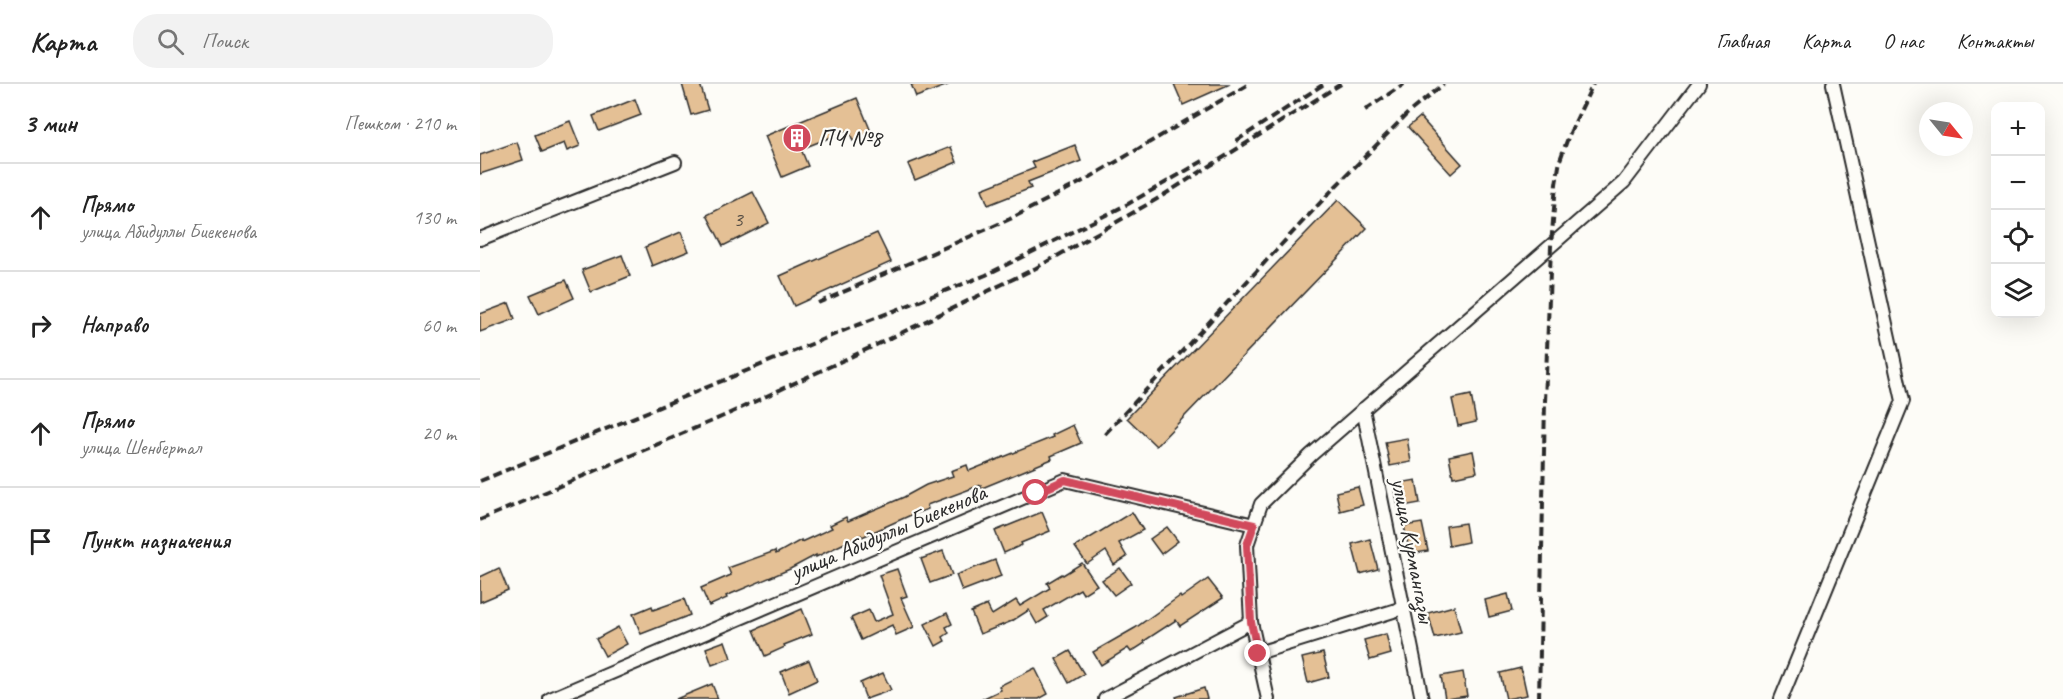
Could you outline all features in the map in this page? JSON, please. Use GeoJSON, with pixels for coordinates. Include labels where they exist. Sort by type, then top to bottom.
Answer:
{"type":"FeatureCollection","features":[{"type":"Feature","properties":{"kind":"street"},"geometry":{"type":"LineString","coordinates":[[1268,699],[1251,622],[1247,545],[1261,504],[1311,455],[1624,182],[1699,84]]}},
{"type":"Feature","properties":{"kind":"street"},"geometry":{"type":"LineString","coordinates":[[1781,699],[1903,401],[1833,84]]}},
{"type":"Feature","properties":{"kind":"street"},"geometry":{"type":"LineString","coordinates":[[480,239],[675,162]]}},
{"type":"Feature","properties":{"kind":"street","name":"улица Курмангазы"},"geometry":{"type":"LineString","coordinates":[[1364,409],[1422,699]]}},
{"type":"Feature","properties":{"kind":"street","name":"улица Абидуллы Биекенова"},"geometry":{"type":"LineString","coordinates":[[550,699],[1065,480],[1254,525]]}},
{"type":"Feature","properties":{"kind":"street"},"geometry":{"type":"LineString","coordinates":[[1258,654],[1403,608]]}},
{"type":"Feature","properties":{"kind":"street"},"geometry":{"type":"LineString","coordinates":[[1105,699],[1251,622]]}},
{"type":"Feature","properties":{"kind":"building"},"geometry":{"type":"Polygon","coordinates":[[[682,84],[700,84],[708,110],[691,115],[682,84]]]}},
{"type":"Feature","properties":{"kind":"building"},"geometry":{"type":"Polygon","coordinates":[[[911,84],[948,84],[948,85],[916,97],[911,84]]]}},
{"type":"Feature","properties":{"kind":"building"},"geometry":{"type":"Polygon","coordinates":[[[1174,84],[1230,84],[1183,105],[1174,84]]]}},
{"type":"Feature","properties":{"kind":"building","name":"ПЧ №8"},"geometry":{"type":"Polygon","coordinates":[[[857,98],[872,134],[853,141],[849,130],[801,149],[808,166],[782,177],[765,136],[857,98]]]}},
{"type":"Feature","properties":{"kind":"building"},"geometry":{"type":"Polygon","coordinates":[[[635,99],[641,115],[599,131],[593,116],[635,99]]]}},
{"type":"Feature","properties":{"kind":"building"},"geometry":{"type":"Polygon","coordinates":[[[1420,117],[1462,164],[1451,174],[1408,127],[1420,117]]]}},
{"type":"Feature","properties":{"kind":"building"},"geometry":{"type":"Polygon","coordinates":[[[570,121],[580,146],[567,151],[564,143],[542,152],[535,135],[570,121]]]}},
{"type":"Feature","properties":{"kind":"building"},"geometry":{"type":"Polygon","coordinates":[[[517,142],[523,160],[480,174],[480,155],[517,142]]]}},
{"type":"Feature","properties":{"kind":"building"},"geometry":{"type":"Polygon","coordinates":[[[1075,145],[1081,161],[1028,182],[1031,188],[988,205],[982,189],[1035,168],[1032,162],[1075,145]]]}},
{"type":"Feature","properties":{"kind":"building"},"geometry":{"type":"Polygon","coordinates":[[[951,147],[957,162],[915,180],[908,164],[951,147]]]}},
{"type":"Feature","properties":{"kind":"building"},"geometry":{"type":"Polygon","coordinates":[[[753,192],[769,223],[723,246],[707,215],[753,192]]]}},
{"type":"Feature","properties":{"kind":"building"},"geometry":{"type":"Polygon","coordinates":[[[1338,200],[1367,228],[1156,446],[1127,418],[1338,200]]]}},
{"type":"Feature","properties":{"kind":"building"},"geometry":{"type":"Polygon","coordinates":[[[681,232],[689,251],[652,266],[645,247],[681,232]]]}},
{"type":"Feature","properties":{"kind":"building"},"geometry":{"type":"Polygon","coordinates":[[[877,233],[891,262],[794,306],[780,276],[877,233]]]}},
{"type":"Feature","properties":{"kind":"building"},"geometry":{"type":"Polygon","coordinates":[[[622,255],[630,276],[591,292],[582,270],[622,255]]]}},
{"type":"Feature","properties":{"kind":"building"},"geometry":{"type":"Polygon","coordinates":[[[566,280],[574,298],[539,314],[530,295],[566,280]]]}},
{"type":"Feature","properties":{"kind":"building"},"geometry":{"type":"Polygon","coordinates":[[[509,303],[515,319],[480,332],[480,314],[509,303]]]}},
{"type":"Feature","properties":{"kind":"building"},"geometry":{"type":"Polygon","coordinates":[[[1471,395],[1476,422],[1458,426],[1452,399],[1471,395]]]}},
{"type":"Feature","properties":{"kind":"building"},"geometry":{"type":"Polygon","coordinates":[[[1073,425],[1081,443],[1051,456],[1052,459],[982,488],[981,485],[927,505],[928,509],[862,537],[861,535],[726,596],[727,598],[709,606],[701,588],[731,575],[728,568],[775,551],[776,554],[801,540],[801,542],[832,528],[830,525],[846,517],[848,521],[926,485],[953,476],[951,471],[967,465],[969,471],[1053,437],[1052,435],[1073,425]]]}},
{"type":"Feature","properties":{"kind":"building"},"geometry":{"type":"Polygon","coordinates":[[[1407,438],[1411,462],[1390,466],[1385,442],[1407,438]]]}},
{"type":"Feature","properties":{"kind":"building"},"geometry":{"type":"Polygon","coordinates":[[[1473,451],[1477,472],[1453,477],[1449,456],[1473,451]]]}},
{"type":"Feature","properties":{"kind":"building"},"geometry":{"type":"Polygon","coordinates":[[[1416,480],[1420,503],[1398,507],[1394,484],[1416,480]]]}},
{"type":"Feature","properties":{"kind":"building"},"geometry":{"type":"Polygon","coordinates":[[[1358,487],[1363,505],[1340,511],[1336,492],[1358,487]]]}},
{"type":"Feature","properties":{"kind":"building"},"geometry":{"type":"Polygon","coordinates":[[[1042,512],[1050,531],[1004,553],[995,531],[1042,512]]]}},
{"type":"Feature","properties":{"kind":"building"},"geometry":{"type":"Polygon","coordinates":[[[1132,512],[1143,530],[1119,543],[1127,557],[1114,565],[1106,551],[1087,564],[1075,547],[1132,512]]]}},
{"type":"Feature","properties":{"kind":"building"},"geometry":{"type":"Polygon","coordinates":[[[1422,523],[1428,551],[1410,554],[1404,526],[1422,523]]]}},
{"type":"Feature","properties":{"kind":"building"},"geometry":{"type":"Polygon","coordinates":[[[1465,523],[1468,542],[1449,546],[1446,526],[1465,523]]]}},
{"type":"Feature","properties":{"kind":"building"},"geometry":{"type":"Polygon","coordinates":[[[1167,527],[1178,541],[1161,554],[1150,539],[1167,527]]]}},
{"type":"Feature","properties":{"kind":"building"},"geometry":{"type":"Polygon","coordinates":[[[1370,539],[1378,569],[1360,574],[1352,544],[1370,539]]]}},
{"type":"Feature","properties":{"kind":"building"},"geometry":{"type":"Polygon","coordinates":[[[943,551],[952,575],[930,583],[921,559],[943,551]]]}},
{"type":"Feature","properties":{"kind":"building"},"geometry":{"type":"Polygon","coordinates":[[[995,560],[1001,576],[962,591],[956,575],[995,560]]]}},
{"type":"Feature","properties":{"kind":"building"},"geometry":{"type":"Polygon","coordinates":[[[1082,563],[1097,585],[1083,594],[1080,589],[1044,610],[1048,617],[1037,624],[1029,610],[1012,621],[980,634],[971,612],[987,605],[992,615],[1016,600],[1020,606],[1050,588],[1047,583],[1082,563]]]}},
{"type":"Feature","properties":{"kind":"building"},"geometry":{"type":"Polygon","coordinates":[[[499,568],[508,590],[480,602],[480,577],[499,568]]]}},
{"type":"Feature","properties":{"kind":"building"},"geometry":{"type":"Polygon","coordinates":[[[1120,568],[1131,583],[1114,595],[1102,580],[1120,568]]]}},
{"type":"Feature","properties":{"kind":"building"},"geometry":{"type":"Polygon","coordinates":[[[897,569],[907,596],[901,598],[914,627],[896,635],[892,625],[861,640],[851,618],[869,610],[874,622],[893,614],[879,575],[897,569]]]}},
{"type":"Feature","properties":{"kind":"building"},"geometry":{"type":"Polygon","coordinates":[[[1208,579],[1223,598],[1180,626],[1176,620],[1131,652],[1128,648],[1101,665],[1093,652],[1135,628],[1208,579]]]}},
{"type":"Feature","properties":{"kind":"building"},"geometry":{"type":"Polygon","coordinates":[[[1508,594],[1512,611],[1489,617],[1485,600],[1508,594]]]}},
{"type":"Feature","properties":{"kind":"building"},"geometry":{"type":"Polygon","coordinates":[[[684,599],[690,615],[641,634],[633,614],[652,606],[653,610],[684,599]]]}},
{"type":"Feature","properties":{"kind":"building"},"geometry":{"type":"Polygon","coordinates":[[[1454,606],[1461,632],[1435,638],[1428,613],[1454,606]]]}},
{"type":"Feature","properties":{"kind":"building"},"geometry":{"type":"Polygon","coordinates":[[[802,609],[812,634],[784,645],[785,647],[765,656],[754,630],[802,609]]]}},
{"type":"Feature","properties":{"kind":"building"},"geometry":{"type":"Polygon","coordinates":[[[947,613],[952,624],[946,627],[949,633],[943,637],[945,641],[936,646],[925,624],[947,613]]]}},
{"type":"Feature","properties":{"kind":"building"},"geometry":{"type":"Polygon","coordinates":[[[618,627],[627,644],[605,656],[596,639],[618,627]]]}},
{"type":"Feature","properties":{"kind":"building"},"geometry":{"type":"Polygon","coordinates":[[[1386,634],[1391,654],[1370,660],[1364,640],[1386,634]]]}},
{"type":"Feature","properties":{"kind":"building"},"geometry":{"type":"Polygon","coordinates":[[[725,641],[731,658],[712,665],[706,648],[725,641]]]}},
{"type":"Feature","properties":{"kind":"building"},"geometry":{"type":"Polygon","coordinates":[[[1070,651],[1084,674],[1069,683],[1056,659],[1070,651]]]}},
{"type":"Feature","properties":{"kind":"building"},"geometry":{"type":"Polygon","coordinates":[[[1323,653],[1329,677],[1308,683],[1302,658],[1323,653]]]}},
{"type":"Feature","properties":{"kind":"building"},"geometry":{"type":"Polygon","coordinates":[[[809,660],[817,680],[789,693],[781,672],[809,660]]]}},
{"type":"Feature","properties":{"kind":"building"},"geometry":{"type":"Polygon","coordinates":[[[1035,668],[1048,694],[1039,699],[982,699],[1001,690],[999,686],[1035,668]]]}},
{"type":"Feature","properties":{"kind":"building"},"geometry":{"type":"Polygon","coordinates":[[[1521,668],[1527,695],[1506,699],[1500,673],[1521,668]]]}},
{"type":"Feature","properties":{"kind":"building"},"geometry":{"type":"Polygon","coordinates":[[[1463,672],[1467,696],[1445,699],[1441,676],[1463,672]]]}},
{"type":"Feature","properties":{"kind":"building"},"geometry":{"type":"Polygon","coordinates":[[[883,673],[891,690],[866,699],[860,683],[883,673]]]}},
{"type":"Feature","properties":{"kind":"building"},"geometry":{"type":"Polygon","coordinates":[[[712,684],[718,699],[676,699],[712,684]]]}},
{"type":"Feature","properties":{"kind":"building"},"geometry":{"type":"Polygon","coordinates":[[[1204,688],[1207,699],[1177,699],[1176,697],[1204,688]]]}},
{"type":"Feature","properties":{"kind":"railway"},"geometry":{"type":"LineString","coordinates":[[818,303],[1010,219],[1087,179],[1249,84]]}},
{"type":"Feature","properties":{"kind":"railway"},"geometry":{"type":"LineString","coordinates":[[1236,141],[1324,84]]}},
{"type":"Feature","properties":{"kind":"railway"},"geometry":{"type":"LineString","coordinates":[[480,520],[726,415],[1036,268],[1157,199],[1341,84]]}},
{"type":"Feature","properties":{"kind":"railway"},"geometry":{"type":"LineString","coordinates":[[1365,110],[1404,84]]}},
{"type":"Feature","properties":{"kind":"railway"},"geometry":{"type":"LineString","coordinates":[[1105,434],[1334,188],[1408,113],[1444,84]]}},
{"type":"Feature","properties":{"kind":"railway"},"geometry":{"type":"LineString","coordinates":[[1539,699],[1545,402],[1551,246],[1556,184],[1560,160],[1569,135],[1593,84]]}},
{"type":"Feature","properties":{"kind":"railway"},"geometry":{"type":"LineString","coordinates":[[480,481],[855,326],[986,275],[1128,204],[1203,161]]}},
{"type":"Feature","properties":{"kind":"place","name":"ПЧ №8"},"geometry":{"type":"Point","coordinates":[797,138]}},
{"type":"Feature","properties":{"kind":"route"},"geometry":{"type":"LineString","coordinates":[[1036,493],[1065,480],[1254,525],[1247,545],[1251,622],[1258,654]]}}]}
